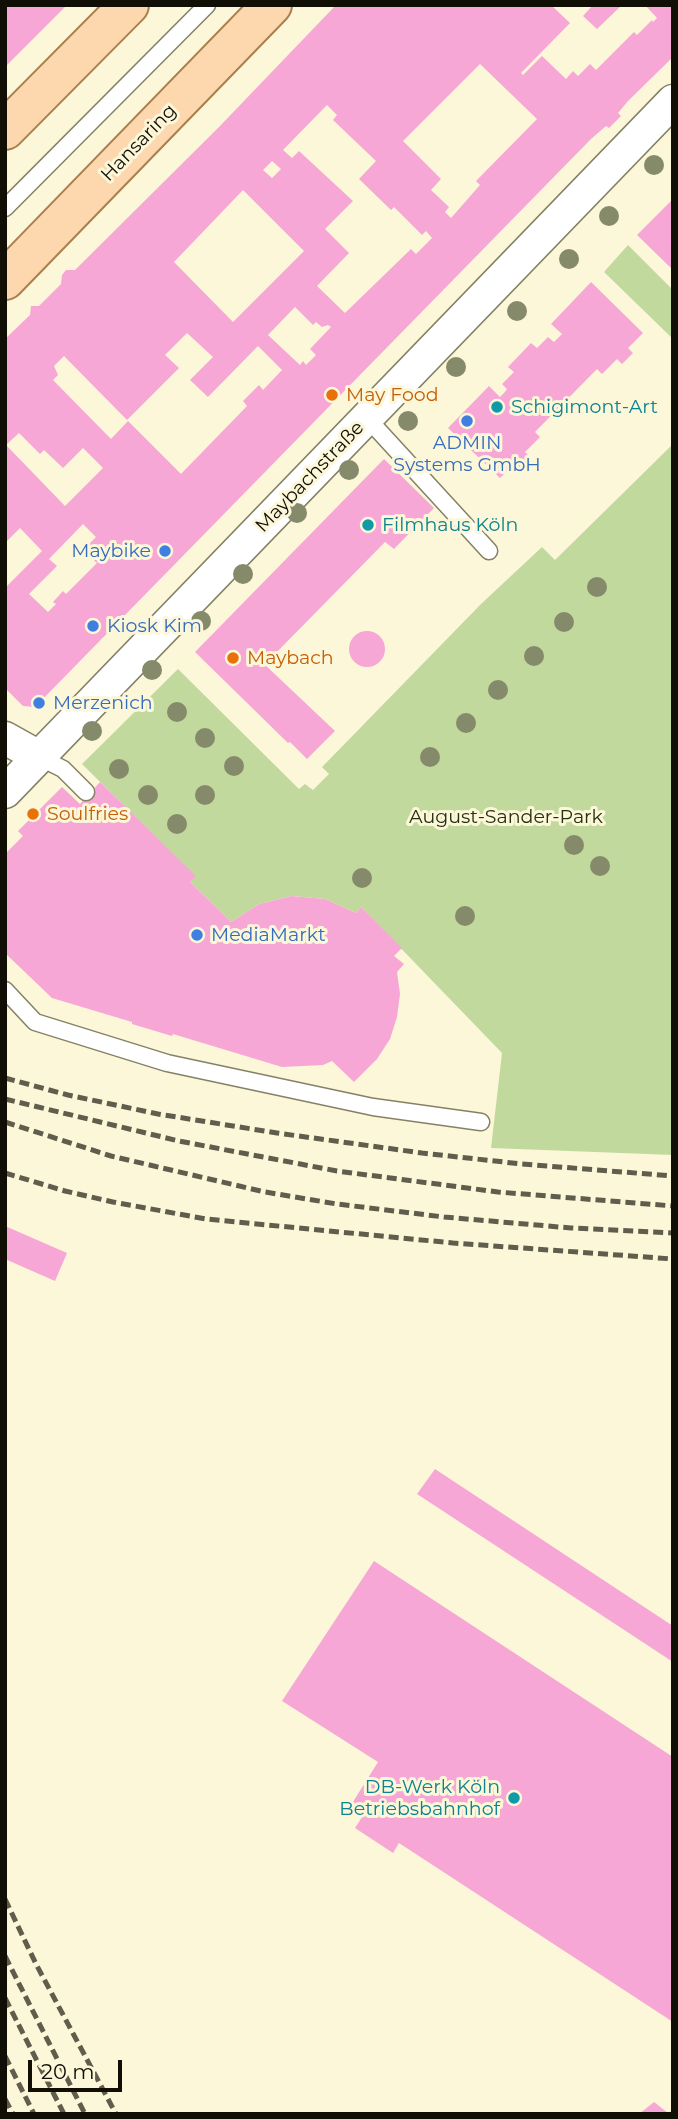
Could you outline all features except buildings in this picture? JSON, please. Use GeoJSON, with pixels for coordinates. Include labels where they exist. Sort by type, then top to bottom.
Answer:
{"type":"FeatureCollection","features":[{"type":"Feature","properties":{"kind":"main road"},"geometry":{"type":"LineString","coordinates":[[5,130],[129,5]]}},
{"type":"Feature","properties":{"kind":"main road","name":"Hansaring"},"geometry":{"type":"LineString","coordinates":[[5,280],[272,5]]}},
{"type":"Feature","properties":{"kind":"street","name":"Maybachstraße"},"geometry":{"type":"LineString","coordinates":[[5,792],[673,102]]}},
{"type":"Feature","properties":{"kind":"street"},"geometry":{"type":"LineString","coordinates":[[5,738],[40,757]]}},
{"type":"Feature","properties":{"kind":"lane"},"geometry":{"type":"LineString","coordinates":[[5,208],[207,5]]}},
{"type":"Feature","properties":{"kind":"lane"},"geometry":{"type":"LineString","coordinates":[[367,418],[489,551]]}},
{"type":"Feature","properties":{"kind":"lane"},"geometry":{"type":"LineString","coordinates":[[40,757],[63,769],[86,792]]}},
{"type":"Feature","properties":{"kind":"lane"},"geometry":{"type":"LineString","coordinates":[[5,990],[35,1022],[167,1063],[373,1107],[481,1122]]}},
{"type":"Feature","properties":{"kind":"green space"},"geometry":{"type":"Polygon","coordinates":[[[628,245],[673,290],[673,339],[604,272],[628,245]]]}},
{"type":"Feature","properties":{"kind":"green space","name":"August-Sander-Park"},"geometry":{"type":"Polygon","coordinates":[[[673,444],[673,1155],[491,1148],[502,1053],[361,907],[356,913],[325,899],[292,896],[259,904],[231,922],[190,882],[195,876],[82,764],[178,669],[299,789],[305,784],[313,790],[329,774],[322,767],[481,604],[542,547],[555,560],[673,444]]]}},
{"type":"Feature","properties":{"kind":"railway"},"geometry":{"type":"LineString","coordinates":[[5,1078],[68,1095],[158,1114],[277,1133],[522,1164],[673,1176]]}},
{"type":"Feature","properties":{"kind":"railway"},"geometry":{"type":"LineString","coordinates":[[5,1099],[179,1141],[337,1171],[498,1192],[673,1206]]}},
{"type":"Feature","properties":{"kind":"railway"},"geometry":{"type":"LineString","coordinates":[[5,1122],[111,1156],[265,1192],[337,1204],[571,1228],[673,1233]]}},
{"type":"Feature","properties":{"kind":"railway"},"geometry":{"type":"LineString","coordinates":[[5,1173],[113,1202],[206,1219],[453,1243],[673,1259]]}},
{"type":"Feature","properties":{"kind":"railway"},"geometry":{"type":"LineString","coordinates":[[5,1899],[36,1964],[116,2114]]}},
{"type":"Feature","properties":{"kind":"railway"},"geometry":{"type":"LineString","coordinates":[[5,1956],[85,2114]]}},
{"type":"Feature","properties":{"kind":"railway"},"geometry":{"type":"LineString","coordinates":[[5,1998],[64,2114]]}},
{"type":"Feature","properties":{"kind":"railway"},"geometry":{"type":"LineString","coordinates":[[5,2056],[34,2114]]}},
{"type":"Feature","properties":{"kind":"railway"},"geometry":{"type":"LineString","coordinates":[[5,2099],[13,2114]]}},
{"type":"Feature","properties":{"kind":"place","name":"May Food"},"geometry":{"type":"Point","coordinates":[332,395]}},
{"type":"Feature","properties":{"kind":"place","name":"Schigimont-Art"},"geometry":{"type":"Point","coordinates":[497,407]}},
{"type":"Feature","properties":{"kind":"place","name":"ADMIN Systems GmbH"},"geometry":{"type":"Point","coordinates":[467,421]}},
{"type":"Feature","properties":{"kind":"place","name":"Filmhaus Köln"},"geometry":{"type":"Point","coordinates":[368,525]}},
{"type":"Feature","properties":{"kind":"place","name":"Maybike"},"geometry":{"type":"Point","coordinates":[165,551]}},
{"type":"Feature","properties":{"kind":"place","name":"Kiosk Kim"},"geometry":{"type":"Point","coordinates":[93,626]}},
{"type":"Feature","properties":{"kind":"place","name":"Maybach"},"geometry":{"type":"Point","coordinates":[233,658]}},
{"type":"Feature","properties":{"kind":"place","name":"Merzenich"},"geometry":{"type":"Point","coordinates":[39,703]}},
{"type":"Feature","properties":{"kind":"place","name":"Soulfries"},"geometry":{"type":"Point","coordinates":[33,814]}},
{"type":"Feature","properties":{"kind":"place","name":"MediaMarkt"},"geometry":{"type":"Point","coordinates":[197,935]}},
{"type":"Feature","properties":{"kind":"place","name":"DB-Werk Köln Betriebsbahnhof"},"geometry":{"type":"Point","coordinates":[514,1798]}}]}
